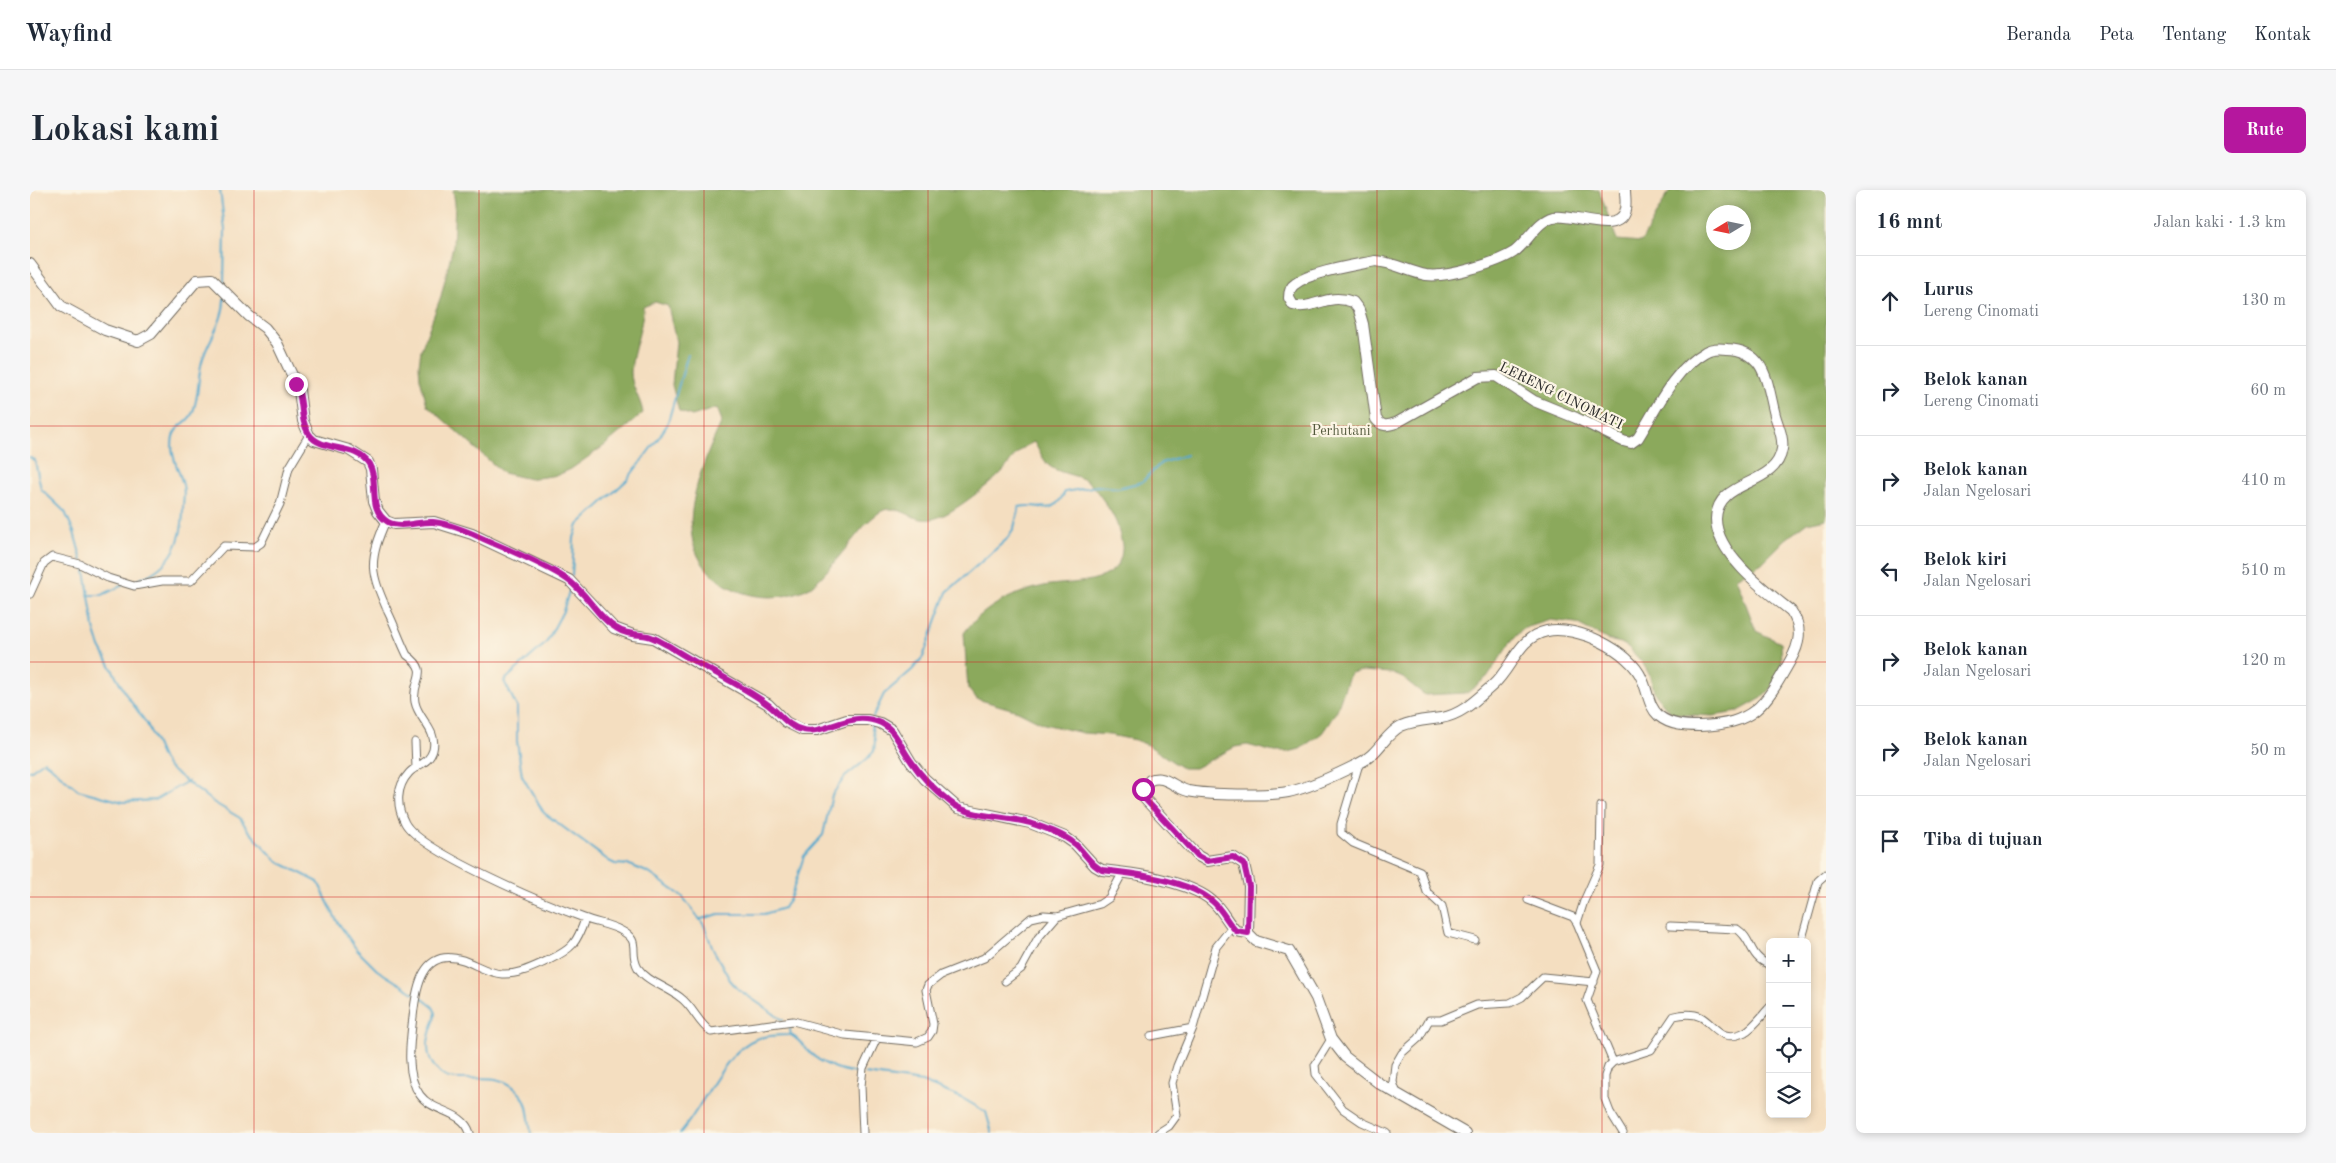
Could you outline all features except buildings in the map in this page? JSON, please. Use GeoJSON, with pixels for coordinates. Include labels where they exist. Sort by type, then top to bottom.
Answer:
{"type":"FeatureCollection","features":[{"type":"Feature","properties":{"kind":"main road","name":"LERENG CINOMATI"},"geometry":{"type":"LineString","coordinates":[[1248,933],[1249,886],[1244,864],[1233,857],[1207,861],[1198,856],[1143,797],[1142,791],[1150,780],[1159,778],[1187,791],[1230,794],[1278,793],[1300,788],[1359,764],[1375,754],[1398,727],[1410,722],[1443,718],[1459,712],[1473,703],[1497,681],[1528,639],[1535,634],[1549,630],[1578,631],[1605,644],[1627,659],[1642,678],[1652,707],[1658,715],[1673,724],[1688,726],[1715,725],[1746,717],[1774,691],[1792,658],[1799,641],[1800,628],[1796,619],[1791,612],[1748,575],[1728,549],[1717,525],[1718,508],[1722,499],[1736,488],[1757,480],[1773,468],[1782,447],[1767,378],[1757,360],[1748,353],[1719,348],[1707,350],[1685,365],[1638,438],[1631,443],[1534,401],[1496,376],[1486,375],[1478,377],[1396,423],[1387,426],[1380,424],[1376,419],[1363,324],[1353,302],[1334,298],[1297,307],[1288,298],[1291,288],[1297,282],[1313,276],[1375,261],[1386,262],[1426,274],[1439,275],[1464,271],[1515,251],[1542,223],[1555,216],[1608,223],[1617,221],[1624,213],[1625,190]]}},
{"type":"Feature","properties":{"kind":"main road"},"geometry":{"type":"LineString","coordinates":[[30,264],[61,306],[105,330],[131,341],[144,340],[151,334],[197,280],[207,278],[218,283],[265,328],[277,343],[299,390],[303,421],[309,435],[314,440],[349,450],[368,462],[371,469],[374,501],[378,511],[386,521],[394,524],[434,522],[453,527],[572,583],[614,628],[633,635],[653,638],[669,646],[768,704],[794,727],[809,731],[847,720],[868,720],[880,723],[892,730],[911,762],[925,779],[958,808],[1030,823],[1065,837],[1075,844],[1095,866],[1102,870],[1155,878],[1203,894],[1213,901],[1232,927],[1240,933],[1248,933],[1256,941],[1281,947],[1289,951],[1316,998],[1331,1039],[1345,1056],[1380,1084],[1465,1133]]}},
{"type":"Feature","properties":{"kind":"street"},"geometry":{"type":"LineString","coordinates":[[30,594],[47,559],[57,557],[80,564],[125,584],[140,587],[162,581],[191,581],[222,547],[231,545],[251,548],[258,546],[280,504],[289,468],[309,435]]}},
{"type":"Feature","properties":{"kind":"street"},"geometry":{"type":"LineString","coordinates":[[386,521],[379,536],[374,562],[375,583],[406,655],[417,662],[420,677],[415,702],[433,737],[433,750],[430,757],[426,763],[409,773],[398,795],[398,805],[405,823],[415,836],[430,847],[491,877],[585,919],[618,928],[629,935],[634,945],[634,960],[643,975],[682,998],[701,1024],[711,1032],[793,1021],[844,1035],[917,1042],[928,1037],[933,1024],[926,996],[928,986],[941,975],[984,958],[1031,918],[1044,915],[1057,916],[1100,904],[1109,898],[1123,872]]}},
{"type":"Feature","properties":{"kind":"street"},"geometry":{"type":"LineString","coordinates":[[415,742],[416,768]]}},
{"type":"Feature","properties":{"kind":"street"},"geometry":{"type":"LineString","coordinates":[[1359,764],[1341,824],[1341,833],[1353,843],[1420,871],[1427,892],[1442,906],[1448,933],[1475,940]]}},
{"type":"Feature","properties":{"kind":"street"},"geometry":{"type":"LineString","coordinates":[[1577,923],[1584,901],[1600,865],[1601,806]]}},
{"type":"Feature","properties":{"kind":"street"},"geometry":{"type":"LineString","coordinates":[[1802,938],[1818,881],[1826,874]]}},
{"type":"Feature","properties":{"kind":"street"},"geometry":{"type":"LineString","coordinates":[[1528,900],[1570,916],[1577,923],[1597,971],[1587,1000],[1613,1062]]}},
{"type":"Feature","properties":{"kind":"street"},"geometry":{"type":"LineString","coordinates":[[1005,981],[1021,969],[1038,938],[1057,916]]}},
{"type":"Feature","properties":{"kind":"street"},"geometry":{"type":"LineString","coordinates":[[470,1133],[462,1119],[430,1104],[420,1095],[415,1085],[410,1065],[414,1004],[423,971],[432,962],[446,958],[461,959],[502,974],[519,972],[570,949],[580,936],[585,919]]}},
{"type":"Feature","properties":{"kind":"street"},"geometry":{"type":"LineString","coordinates":[[1670,926],[1737,929],[1742,932],[1756,957],[1766,963]]}},
{"type":"Feature","properties":{"kind":"street"},"geometry":{"type":"LineString","coordinates":[[1158,1133],[1168,1126],[1177,1115],[1172,1083],[1179,1060],[1193,1028],[1216,948],[1232,927]]}},
{"type":"Feature","properties":{"kind":"street"},"geometry":{"type":"LineString","coordinates":[[1397,1094],[1393,1082],[1395,1065],[1402,1053],[1419,1038],[1429,1020],[1441,1020],[1476,1005],[1510,1003],[1522,997],[1543,977],[1594,982]]}},
{"type":"Feature","properties":{"kind":"street"},"geometry":{"type":"LineString","coordinates":[[1623,1133],[1605,1100],[1605,1076],[1608,1066],[1613,1062],[1650,1050],[1674,1016],[1691,1014],[1701,1017],[1715,1030],[1724,1034],[1734,1035],[1746,1032],[1766,1011]]}},
{"type":"Feature","properties":{"kind":"street"},"geometry":{"type":"LineString","coordinates":[[1151,1036],[1193,1028]]}},
{"type":"Feature","properties":{"kind":"street"},"geometry":{"type":"LineString","coordinates":[[863,1133],[861,1086],[863,1068],[877,1038]]}},
{"type":"Feature","properties":{"kind":"street"},"geometry":{"type":"LineString","coordinates":[[1331,1039],[1315,1065],[1316,1074],[1343,1109],[1362,1122],[1387,1133]]}},
{"type":"Feature","properties":{"kind":"green space","name":"Perhutani"},"geometry":{"type":"Polygon","coordinates":[[[453,190],[1599,190],[1617,240],[1641,242],[1670,190],[1826,190],[1826,519],[1807,523],[1786,539],[1762,563],[1736,578],[1756,631],[1781,643],[1782,662],[1772,688],[1762,698],[1737,712],[1713,716],[1675,714],[1668,710],[1655,694],[1649,674],[1642,662],[1628,647],[1608,640],[1576,623],[1550,620],[1522,629],[1487,677],[1467,693],[1425,695],[1403,678],[1391,673],[1363,671],[1350,673],[1337,710],[1329,723],[1322,733],[1300,749],[1288,752],[1274,752],[1247,745],[1235,747],[1195,768],[1182,768],[1148,745],[1135,740],[1110,735],[1083,733],[1044,724],[1018,711],[977,699],[968,689],[964,633],[980,616],[999,602],[1032,589],[1091,580],[1103,576],[1112,571],[1119,562],[1122,547],[1118,528],[1110,510],[1087,481],[1048,465],[1034,442],[1022,449],[991,482],[953,510],[939,517],[931,519],[918,518],[895,509],[888,509],[879,513],[866,524],[830,567],[810,587],[791,594],[771,597],[752,595],[733,589],[716,579],[703,564],[694,547],[691,526],[694,499],[706,459],[722,421],[717,408],[692,416],[679,411],[672,385],[676,342],[668,306],[655,302],[643,307],[643,315],[633,356],[631,377],[643,413],[604,446],[571,469],[558,475],[530,479],[503,473],[427,405],[420,378],[421,350],[441,296],[453,246],[455,203],[453,190]]]}},
{"type":"Feature","properties":{"kind":"waterway"},"geometry":{"type":"LineString","coordinates":[[220,190],[225,230],[224,285]]}},
{"type":"Feature","properties":{"kind":"waterway"},"geometry":{"type":"LineString","coordinates":[[132,582],[156,571],[171,555],[177,545],[182,522],[184,490],[173,455],[173,437],[176,430],[190,417],[195,407],[201,365],[220,321],[224,297]]}},
{"type":"Feature","properties":{"kind":"waterway"},"geometry":{"type":"LineString","coordinates":[[572,576],[574,538],[578,525],[627,480],[660,436],[667,425],[688,354]]}},
{"type":"Feature","properties":{"kind":"waterway"},"geometry":{"type":"LineString","coordinates":[[873,717],[884,694],[912,670],[923,657],[947,592],[1006,540],[1014,528],[1019,507],[1050,507],[1055,505],[1065,492],[1097,486],[1118,488],[1142,482],[1161,463],[1186,455]]}},
{"type":"Feature","properties":{"kind":"waterway"},"geometry":{"type":"LineString","coordinates":[[30,457],[35,461],[41,489],[65,512],[74,532],[82,561]]}},
{"type":"Feature","properties":{"kind":"waterway"},"geometry":{"type":"LineString","coordinates":[[85,570],[94,628],[100,647],[127,696],[147,724],[163,760],[169,768],[213,802],[240,818],[248,830],[277,861],[318,882],[337,921],[357,950],[377,970],[414,993]]}},
{"type":"Feature","properties":{"kind":"waterway"},"geometry":{"type":"LineString","coordinates":[[88,595],[102,595],[123,585]]}},
{"type":"Feature","properties":{"kind":"waterway"},"geometry":{"type":"LineString","coordinates":[[570,588],[563,611],[546,643],[504,681],[517,707],[517,741],[522,776],[544,813],[609,861],[615,864],[630,865],[649,873],[682,896],[704,925],[713,949],[730,980],[739,990],[783,1020]]}},
{"type":"Feature","properties":{"kind":"waterway"},"geometry":{"type":"LineString","coordinates":[[701,919],[719,914],[764,914],[784,908],[791,896],[804,856],[823,835],[832,795],[845,777],[874,751],[875,741],[871,724]]}},
{"type":"Feature","properties":{"kind":"waterway"},"geometry":{"type":"LineString","coordinates":[[30,771],[44,761],[78,790],[123,802],[155,800],[188,781]]}},
{"type":"Feature","properties":{"kind":"waterway"},"geometry":{"type":"LineString","coordinates":[[418,995],[433,1007],[436,1013],[428,1043],[430,1058],[439,1073],[455,1079],[491,1078],[507,1083],[515,1088],[524,1099],[531,1133]]}},
{"type":"Feature","properties":{"kind":"waterway"},"geometry":{"type":"LineString","coordinates":[[789,1025],[791,1035],[814,1057],[840,1069],[861,1073]]}},
{"type":"Feature","properties":{"kind":"waterway"},"geometry":{"type":"LineString","coordinates":[[680,1133],[724,1067],[745,1045],[764,1037],[790,1035]]}},
{"type":"Feature","properties":{"kind":"waterway"},"geometry":{"type":"LineString","coordinates":[[865,1074],[922,1082],[962,1098],[986,1112],[992,1133]]}},
{"type":"Feature","properties":{"kind":"route"},"geometry":{"type":"LineString","coordinates":[[296,384],[299,390],[303,421],[309,435],[314,440],[349,450],[368,462],[371,469],[374,501],[378,511],[386,521],[394,524],[434,522],[453,527],[551,570],[569,580],[614,628],[633,635],[653,638],[669,646],[695,663],[723,677],[768,704],[786,722],[794,727],[809,731],[817,730],[847,720],[858,719],[880,723],[892,730],[911,762],[925,779],[958,808],[1030,823],[1065,837],[1075,844],[1095,866],[1102,870],[1155,878],[1203,894],[1213,901],[1236,931],[1243,934],[1248,933],[1246,928],[1249,886],[1244,864],[1238,859],[1227,856],[1207,861],[1202,859],[1182,836],[1148,804],[1143,797],[1143,789]]}}]}
